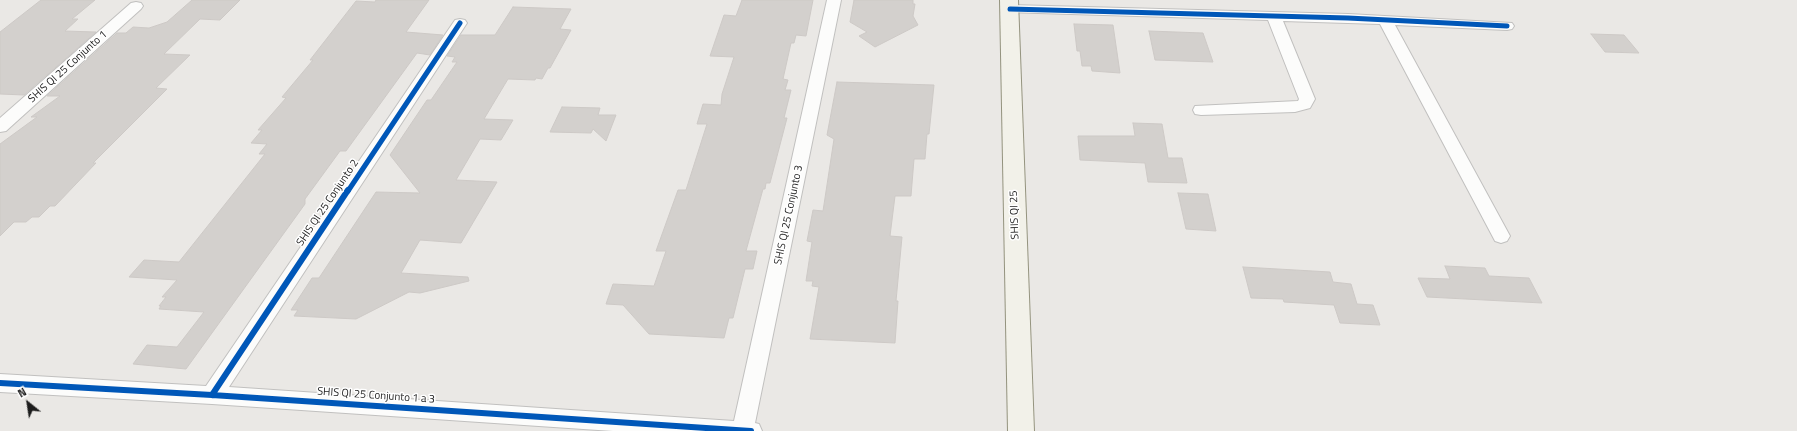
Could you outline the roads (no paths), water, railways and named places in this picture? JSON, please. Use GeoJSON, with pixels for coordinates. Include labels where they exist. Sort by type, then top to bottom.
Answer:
{"type":"FeatureCollection","features":[{"type":"Feature","properties":{"kind":"street","name":"SHIS QI 25 Conjunto 3"},"geometry":{"type":"LineString","coordinates":[[743,430],[834,0]]}},
{"type":"Feature","properties":{"kind":"street"},"geometry":{"type":"LineString","coordinates":[[1010,5],[1507,26]]}},
{"type":"Feature","properties":{"kind":"street","name":"SHIS QI 25"},"geometry":{"type":"LineString","coordinates":[[1010,5],[1021,431]]}},
{"type":"Feature","properties":{"kind":"street","name":"SHIS QI 25 Conjunto 1"},"geometry":{"type":"LineString","coordinates":[[0,127],[136,6]]}},
{"type":"Feature","properties":{"kind":"street"},"geometry":{"type":"LineString","coordinates":[[1201,110],[1295,107],[1304,105],[1307,99],[1274,17]]}},
{"type":"Feature","properties":{"kind":"street"},"geometry":{"type":"LineString","coordinates":[[1385,20],[1502,236]]}},
{"type":"Feature","properties":{"kind":"street","name":"SHIS QI 25 Conjunto 2"},"geometry":{"type":"LineString","coordinates":[[212,395],[460,23]]}},
{"type":"Feature","properties":{"kind":"street","name":"SHIS QI 25 Conjunto 1 a 3"},"geometry":{"type":"LineString","coordinates":[[0,383],[212,395],[751,431]]}}]}
